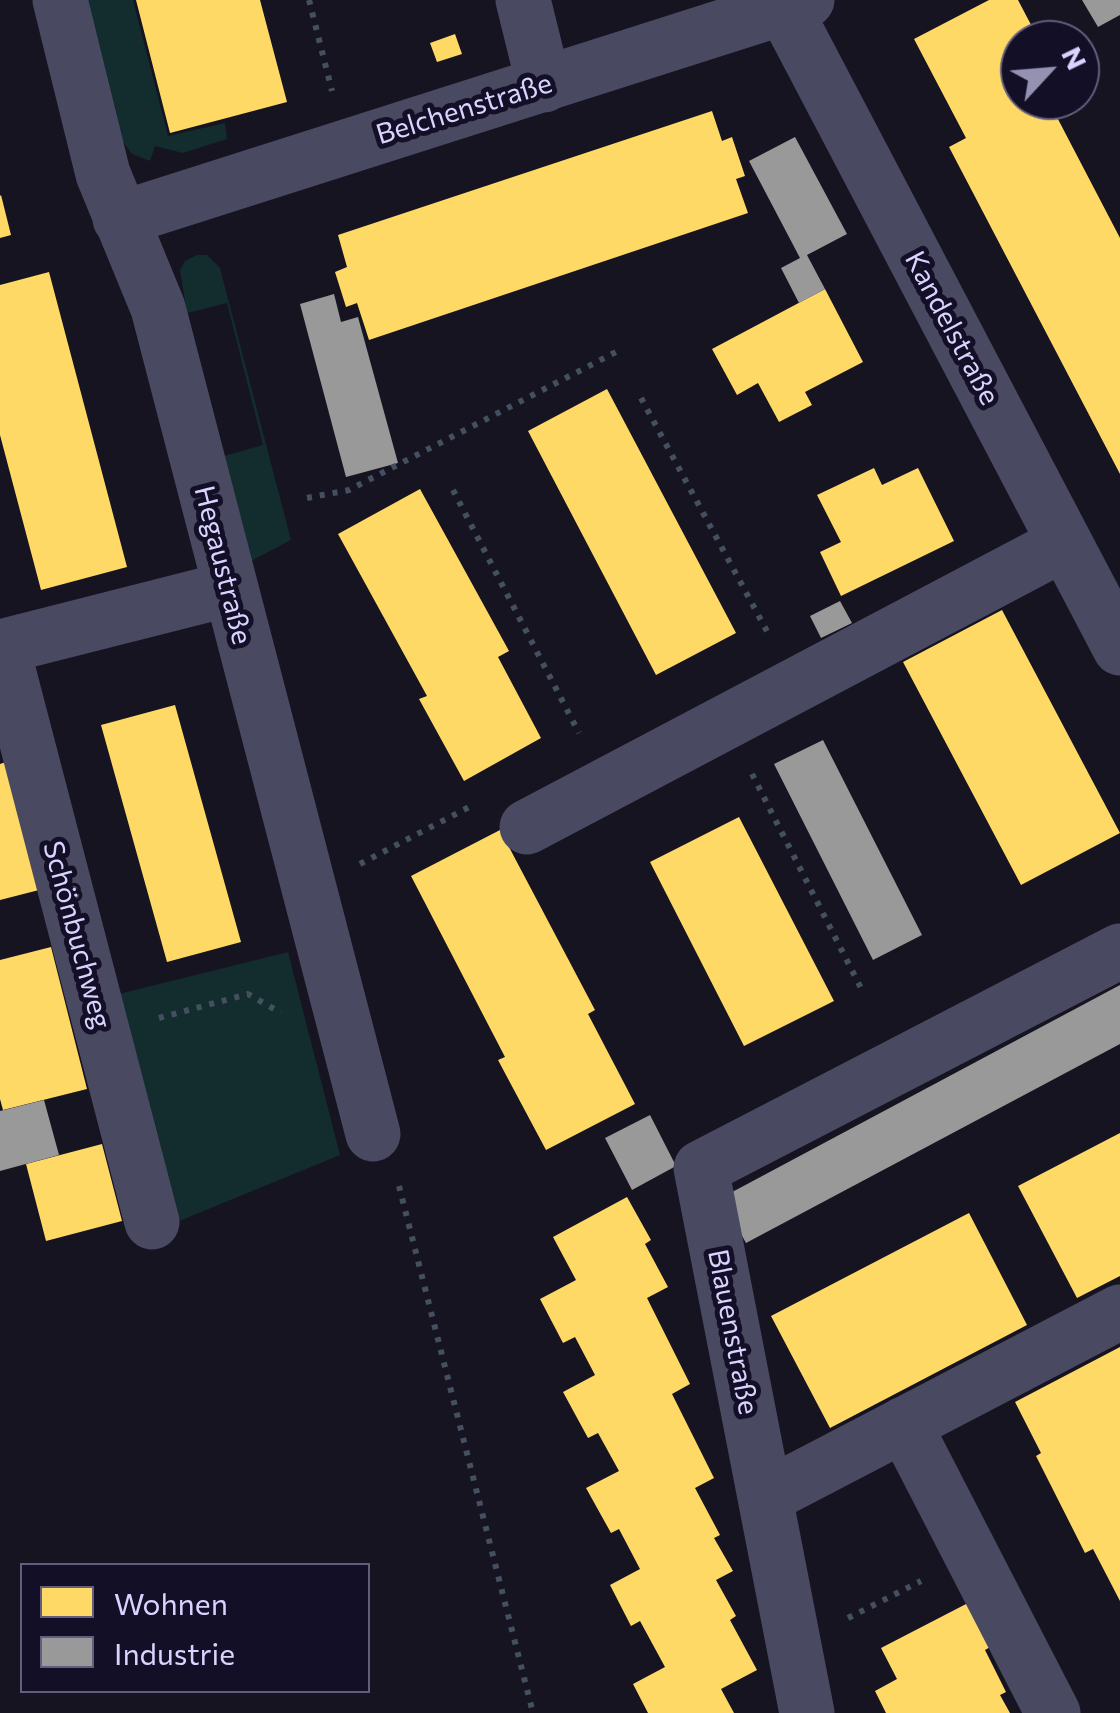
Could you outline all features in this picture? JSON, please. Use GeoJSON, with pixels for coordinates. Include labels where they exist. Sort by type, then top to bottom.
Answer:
{"type":"FeatureCollection","features":[{"type":"Feature","properties":{"kind":"street","name":"Hegaustraße"},"geometry":{"type":"LineString","coordinates":[[60,0],[104,174],[158,308],[374,1134]]}},
{"type":"Feature","properties":{"kind":"street"},"geometry":{"type":"LineString","coordinates":[[522,0],[544,84]]}},
{"type":"Feature","properties":{"kind":"street","name":"Belchenstraße"},"geometry":{"type":"LineString","coordinates":[[120,219],[796,4]]}},
{"type":"Feature","properties":{"kind":"street","name":"Kandelstraße"},"geometry":{"type":"LineString","coordinates":[[796,4],[1120,648]]}},
{"type":"Feature","properties":{"kind":"street"},"geometry":{"type":"LineString","coordinates":[[527,827],[1065,543]]}},
{"type":"Feature","properties":{"kind":"street"},"geometry":{"type":"LineString","coordinates":[[1,647],[229,589]]}},
{"type":"Feature","properties":{"kind":"street","name":"Schönbuchweg"},"geometry":{"type":"LineString","coordinates":[[1,647],[152,1222]]}},
{"type":"Feature","properties":{"kind":"street","name":"Blauenstraße"},"geometry":{"type":"LineString","coordinates":[[807,1713],[701,1168],[1120,950]]}},
{"type":"Feature","properties":{"kind":"street"},"geometry":{"type":"LineString","coordinates":[[764,1497],[1120,1312]]}},
{"type":"Feature","properties":{"kind":"street"},"geometry":{"type":"LineString","coordinates":[[904,1424],[1053,1713]]}},
{"type":"Feature","properties":{"kind":"path"},"geometry":{"type":"LineString","coordinates":[[309,0],[334,101]]}},
{"type":"Feature","properties":{"kind":"path"},"geometry":{"type":"LineString","coordinates":[[307,498],[349,490],[616,352]]}},
{"type":"Feature","properties":{"kind":"path"},"geometry":{"type":"LineString","coordinates":[[642,398],[797,687]]}},
{"type":"Feature","properties":{"kind":"path"},"geometry":{"type":"LineString","coordinates":[[453,490],[607,786]]}},
{"type":"Feature","properties":{"kind":"path"},"geometry":{"type":"LineString","coordinates":[[726,724],[864,994]]}},
{"type":"Feature","properties":{"kind":"path"},"geometry":{"type":"LineString","coordinates":[[308,890],[489,796],[515,807],[527,827]]}},
{"type":"Feature","properties":{"kind":"path"},"geometry":{"type":"LineString","coordinates":[[97,1011],[114,1009],[156,1018],[248,994],[279,1014],[289,1007]]}},
{"type":"Feature","properties":{"kind":"path"},"geometry":{"type":"LineString","coordinates":[[374,1134],[399,1187],[533,1713]]}},
{"type":"Feature","properties":{"kind":"path"},"geometry":{"type":"LineString","coordinates":[[794,1646],[971,1555]]}},
{"type":"Feature","properties":{"kind":"green space"},"geometry":{"type":"Polygon","coordinates":[[[82,0],[133,0],[168,136],[225,123],[227,139],[183,153],[155,146],[150,161],[132,154],[120,138],[82,0]]]}},
{"type":"Feature","properties":{"kind":"green space"},"geometry":{"type":"Polygon","coordinates":[[[207,255],[220,268],[291,540],[249,562],[224,456],[263,445],[227,303],[187,313],[180,270],[185,261],[207,255]]]}},
{"type":"Feature","properties":{"kind":"green space"},"geometry":{"type":"Polygon","coordinates":[[[288,952],[340,1155],[172,1224],[111,996],[288,952]]]}},
{"type":"Feature","properties":{"kind":"building: Wohnen"},"geometry":{"type":"Polygon","coordinates":[[[136,0],[260,0],[287,102],[170,133],[136,0]]]}},
{"type":"Feature","properties":{"kind":"building: Wohnen"},"geometry":{"type":"Polygon","coordinates":[[[989,0],[1018,0],[1028,20],[1000,20],[1000,120],[1058,120],[1120,238],[1120,474],[949,147],[966,138],[914,39],[989,0]]]}},
{"type":"Feature","properties":{"kind":"building: Wohnen"},"geometry":{"type":"Polygon","coordinates":[[[455,34],[462,54],[437,62],[430,43],[455,34]]]}},
{"type":"Feature","properties":{"kind":"building: Wohnen"},"geometry":{"type":"Polygon","coordinates":[[[712,111],[722,141],[732,137],[745,176],[736,179],[748,213],[369,340],[357,303],[346,307],[335,272],[347,267],[338,235],[712,111]]]}},
{"type":"Feature","properties":{"kind":"building: Wohnen"},"geometry":{"type":"Polygon","coordinates":[[[0,196],[11,235],[0,238],[0,196]]]}},
{"type":"Feature","properties":{"kind":"building: Wohnen"},"geometry":{"type":"Polygon","coordinates":[[[49,272],[127,567],[41,590],[0,435],[0,285],[49,272]]]}},
{"type":"Feature","properties":{"kind":"building: Wohnen"},"geometry":{"type":"Polygon","coordinates":[[[825,289],[863,362],[805,392],[812,405],[779,422],[758,383],[737,395],[712,349],[825,289]]]}},
{"type":"Feature","properties":{"kind":"building: Wohnen"},"geometry":{"type":"Polygon","coordinates":[[[607,389],[736,633],[656,675],[528,431],[607,389]]]}},
{"type":"Feature","properties":{"kind":"building: Wohnen"},"geometry":{"type":"Polygon","coordinates":[[[874,468],[882,485],[918,468],[954,541],[841,596],[820,552],[841,542],[817,495],[874,468]]]}},
{"type":"Feature","properties":{"kind":"building: Wohnen"},"geometry":{"type":"Polygon","coordinates":[[[420,489],[509,651],[498,657],[541,738],[464,781],[419,699],[427,696],[338,534],[420,489]]]}},
{"type":"Feature","properties":{"kind":"building: Wohnen"},"geometry":{"type":"Polygon","coordinates":[[[1002,610],[1120,833],[1021,885],[903,662],[1002,610]]]}},
{"type":"Feature","properties":{"kind":"building: Wohnen"},"geometry":{"type":"Polygon","coordinates":[[[175,705],[241,942],[167,962],[101,725],[175,705]]]}},
{"type":"Feature","properties":{"kind":"building: Wohnen"},"geometry":{"type":"Polygon","coordinates":[[[6,762],[39,890],[0,900],[0,764],[6,762]]]}},
{"type":"Feature","properties":{"kind":"building: Wohnen"},"geometry":{"type":"Polygon","coordinates":[[[739,817],[834,1001],[744,1046],[650,862],[739,817]]]}},
{"type":"Feature","properties":{"kind":"building: Wohnen"},"geometry":{"type":"Polygon","coordinates":[[[500,830],[595,1010],[588,1014],[635,1104],[546,1150],[498,1060],[505,1057],[411,876],[500,830]]]}},
{"type":"Feature","properties":{"kind":"building: Wohnen"},"geometry":{"type":"Polygon","coordinates":[[[51,947],[87,1089],[3,1110],[0,960],[51,947]]]}},
{"type":"Feature","properties":{"kind":"building: Wohnen"},"geometry":{"type":"Polygon","coordinates":[[[1120,1133],[1120,1276],[1077,1298],[1018,1186],[1120,1133]]]}},
{"type":"Feature","properties":{"kind":"building: Wohnen"},"geometry":{"type":"Polygon","coordinates":[[[102,1144],[122,1221],[46,1241],[26,1164],[102,1144]]]}},
{"type":"Feature","properties":{"kind":"building: Wohnen"},"geometry":{"type":"Polygon","coordinates":[[[627,1197],[651,1240],[645,1244],[668,1287],[647,1298],[690,1384],[672,1394],[714,1478],[695,1488],[720,1535],[714,1538],[733,1571],[716,1580],[736,1616],[730,1620],[757,1670],[721,1689],[734,1713],[648,1713],[633,1684],[665,1667],[640,1621],[631,1626],[610,1585],[640,1569],[619,1529],[611,1533],[586,1488],[619,1471],[598,1433],[588,1438],[563,1392],[595,1375],[575,1337],[563,1343],[540,1299],[576,1280],[553,1237],[627,1197]]]}},
{"type":"Feature","properties":{"kind":"building: Wohnen"},"geometry":{"type":"Polygon","coordinates":[[[969,1213],[1027,1325],[830,1428],[771,1316],[969,1213]]]}},
{"type":"Feature","properties":{"kind":"building: Wohnen"},"geometry":{"type":"Polygon","coordinates":[[[1120,1347],[1120,1601],[1093,1549],[1085,1553],[1036,1456],[1041,1453],[1015,1402],[1120,1347]]]}},
{"type":"Feature","properties":{"kind":"building: Wohnen"},"geometry":{"type":"Polygon","coordinates":[[[968,1603],[992,1646],[985,1650],[1006,1692],[1000,1695],[1010,1713],[886,1713],[875,1691],[897,1679],[881,1648],[968,1603]]]}},
{"type":"Feature","properties":{"kind":"building: Industrie"},"geometry":{"type":"Polygon","coordinates":[[[1082,0],[1120,0],[1120,15],[1100,26],[1100,20],[1094,20],[1082,0]]]}},
{"type":"Feature","properties":{"kind":"building: Industrie"},"geometry":{"type":"Polygon","coordinates":[[[795,137],[847,234],[807,255],[825,289],[799,303],[781,268],[800,258],[749,161],[795,137]]]}},
{"type":"Feature","properties":{"kind":"building: Industrie"},"geometry":{"type":"Polygon","coordinates":[[[334,294],[341,322],[358,317],[398,463],[346,477],[300,304],[334,294]]]}},
{"type":"Feature","properties":{"kind":"building: Industrie"},"geometry":{"type":"Polygon","coordinates":[[[840,601],[852,623],[821,638],[810,616],[840,601]]]}},
{"type":"Feature","properties":{"kind":"building: Industrie"},"geometry":{"type":"Polygon","coordinates":[[[823,740],[922,935],[873,960],[774,764],[823,740]]]}},
{"type":"Feature","properties":{"kind":"building: Industrie"},"geometry":{"type":"Polygon","coordinates":[[[1120,985],[1120,1044],[746,1243],[721,1198],[1120,985]]]}},
{"type":"Feature","properties":{"kind":"building: Industrie"},"geometry":{"type":"Polygon","coordinates":[[[44,1100],[59,1155],[0,1171],[0,1111],[44,1100]]]}},
{"type":"Feature","properties":{"kind":"building: Industrie"},"geometry":{"type":"Polygon","coordinates":[[[650,1115],[676,1166],[632,1190],[605,1138],[650,1115]]]}}]}
